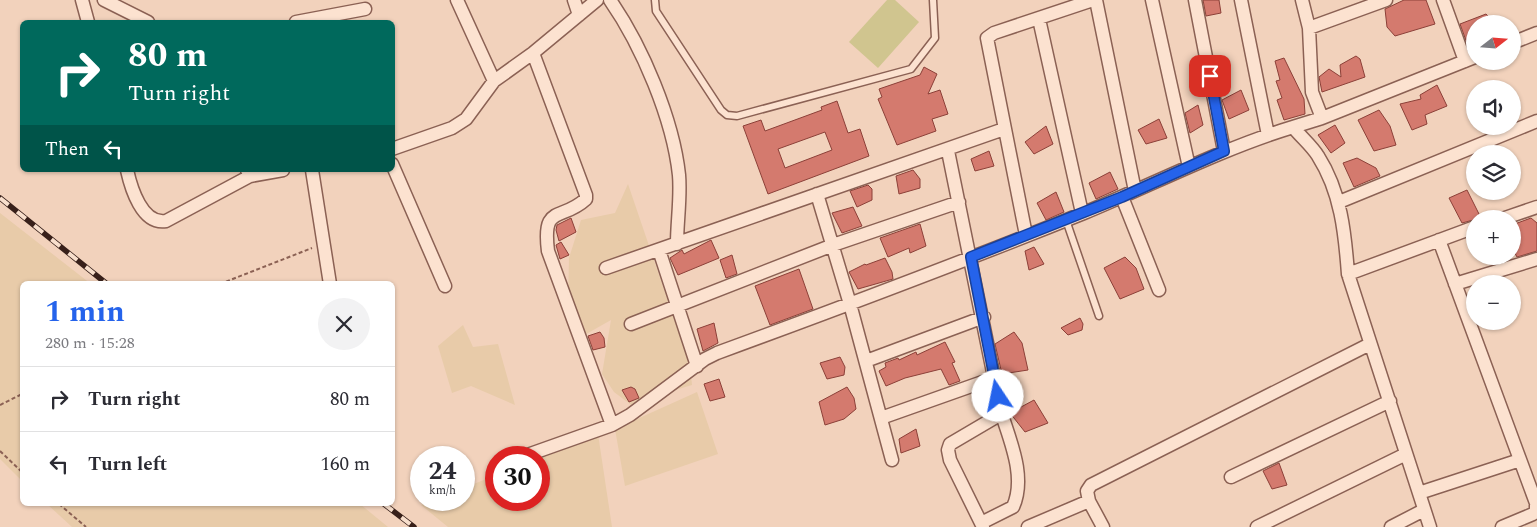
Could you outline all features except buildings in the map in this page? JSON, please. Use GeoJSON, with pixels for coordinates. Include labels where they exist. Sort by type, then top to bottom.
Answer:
{"type":"FeatureCollection","features":[{"type":"Feature","properties":{"kind":"street"},"geometry":{"type":"LineString","coordinates":[[82,0],[87,20]]}},
{"type":"Feature","properties":{"kind":"street"},"geometry":{"type":"LineString","coordinates":[[104,0],[144,20]]}},
{"type":"Feature","properties":{"kind":"street"},"geometry":{"type":"LineString","coordinates":[[457,0],[494,81]]}},
{"type":"Feature","properties":{"kind":"street"},"geometry":{"type":"LineString","coordinates":[[574,0],[579,15]]}},
{"type":"Feature","properties":{"kind":"street"},"geometry":{"type":"LineString","coordinates":[[395,148],[452,128],[466,119],[494,81],[533,53],[597,0]]}},
{"type":"Feature","properties":{"kind":"street"},"geometry":{"type":"LineString","coordinates":[[610,0],[636,42],[666,119],[675,151],[679,176],[676,244]]}},
{"type":"Feature","properties":{"kind":"street"},"geometry":{"type":"LineString","coordinates":[[1026,235],[1004,129],[988,38],[994,33],[1095,0],[1135,191]]}},
{"type":"Feature","properties":{"kind":"street"},"geometry":{"type":"LineString","coordinates":[[1152,0],[1190,167]]}},
{"type":"Feature","properties":{"kind":"street"},"geometry":{"type":"LineString","coordinates":[[1195,0],[1224,151]]}},
{"type":"Feature","properties":{"kind":"street"},"geometry":{"type":"LineString","coordinates":[[1241,0],[1268,135]]}},
{"type":"Feature","properties":{"kind":"street"},"geometry":{"type":"LineString","coordinates":[[1302,0],[1309,28],[1312,92],[1322,118]]}},
{"type":"Feature","properties":{"kind":"street"},"geometry":{"type":"LineString","coordinates":[[1309,28],[1362,4],[1386,0]]}},
{"type":"Feature","properties":{"kind":"street"},"geometry":{"type":"LineString","coordinates":[[1443,0],[1466,50]]}},
{"type":"Feature","properties":{"kind":"street"},"geometry":{"type":"LineString","coordinates":[[306,20],[365,8]]}},
{"type":"Feature","properties":{"kind":"street"},"geometry":{"type":"LineString","coordinates":[[1039,19],[1082,213]]}},
{"type":"Feature","properties":{"kind":"street"},"geometry":{"type":"LineString","coordinates":[[1521,39],[1537,33]]}},
{"type":"Feature","properties":{"kind":"street"},"geometry":{"type":"LineString","coordinates":[[533,53],[586,194],[586,200],[555,215],[549,220],[546,236],[548,251],[612,425]]}},
{"type":"Feature","properties":{"kind":"street"},"geometry":{"type":"LineString","coordinates":[[550,447],[612,425],[630,415],[717,353],[850,304],[1066,220],[1224,151],[1322,118],[1466,61]]}},
{"type":"Feature","properties":{"kind":"street"},"geometry":{"type":"LineString","coordinates":[[1339,202],[1537,120]]}},
{"type":"Feature","properties":{"kind":"street"},"geometry":{"type":"LineString","coordinates":[[1293,127],[1317,154],[1330,176],[1339,202],[1348,274],[1430,527]]}},
{"type":"Feature","properties":{"kind":"street"},"geometry":{"type":"LineString","coordinates":[[606,268],[817,194],[948,151],[1004,129]]}},
{"type":"Feature","properties":{"kind":"street"},"geometry":{"type":"LineString","coordinates":[[948,151],[984,317],[1001,414],[1011,438],[1014,454],[1016,500],[1013,507],[982,525],[950,460],[948,450],[950,444],[1001,414]]}},
{"type":"Feature","properties":{"kind":"street"},"geometry":{"type":"LineString","coordinates":[[395,171],[445,286]]}},
{"type":"Feature","properties":{"kind":"street"},"geometry":{"type":"LineString","coordinates":[[128,172],[133,191],[142,208],[151,218],[159,222],[166,221],[249,173]]}},
{"type":"Feature","properties":{"kind":"street"},"geometry":{"type":"LineString","coordinates":[[312,172],[330,281]]}},
{"type":"Feature","properties":{"kind":"street"},"geometry":{"type":"LineString","coordinates":[[817,194],[850,304],[892,460]]}},
{"type":"Feature","properties":{"kind":"street"},"geometry":{"type":"LineString","coordinates":[[1122,197],[1159,290]]}},
{"type":"Feature","properties":{"kind":"street"},"geometry":{"type":"LineString","coordinates":[[630,324],[833,245],[959,202]]}},
{"type":"Feature","properties":{"kind":"street"},"geometry":{"type":"LineString","coordinates":[[1521,212],[1537,207]]}},
{"type":"Feature","properties":{"kind":"street"},"geometry":{"type":"LineString","coordinates":[[1348,274],[1466,230]]}},
{"type":"Feature","properties":{"kind":"street"},"geometry":{"type":"LineString","coordinates":[[1439,240],[1536,503],[1536,511],[1502,527]]}},
{"type":"Feature","properties":{"kind":"street"},"geometry":{"type":"LineString","coordinates":[[659,250],[697,366]]}},
{"type":"Feature","properties":{"kind":"street"},"geometry":{"type":"LineString","coordinates":[[1454,284],[1537,259]]}},
{"type":"Feature","properties":{"kind":"street"},"geometry":{"type":"LineString","coordinates":[[866,361],[984,317]]}},
{"type":"Feature","properties":{"kind":"street"},"geometry":{"type":"LineString","coordinates":[[1103,527],[1089,500],[1087,491],[1091,485],[1370,344]]}},
{"type":"Feature","properties":{"kind":"street"},"geometry":{"type":"LineString","coordinates":[[881,418],[994,378]]}},
{"type":"Feature","properties":{"kind":"street"},"geometry":{"type":"LineString","coordinates":[[1231,477],[1390,401]]}},
{"type":"Feature","properties":{"kind":"street"},"geometry":{"type":"LineString","coordinates":[[1257,527],[1406,454]]}},
{"type":"Feature","properties":{"kind":"street"},"geometry":{"type":"LineString","coordinates":[[1419,493],[1520,460]]}},
{"type":"Feature","properties":{"kind":"street"},"geometry":{"type":"LineString","coordinates":[[1028,527],[1089,500]]}},
{"type":"Feature","properties":{"kind":"street"},"geometry":{"type":"LineString","coordinates":[[1391,527],[1424,510]]}},
{"type":"Feature","properties":{"kind":"lane"},"geometry":{"type":"LineString","coordinates":[[656,0],[656,11],[721,110],[727,115],[737,116],[911,69],[935,38],[933,0]]}},
{"type":"Feature","properties":{"kind":"lane"},"geometry":{"type":"LineString","coordinates":[[1066,220],[1099,316]]}},
{"type":"Feature","properties":{"kind":"path"},"geometry":{"type":"LineString","coordinates":[[228,281],[324,243]]}},
{"type":"Feature","properties":{"kind":"path"},"geometry":{"type":"LineString","coordinates":[[0,405],[20,395]]}},
{"type":"Feature","properties":{"kind":"path"},"geometry":{"type":"LineString","coordinates":[[0,451],[20,470]]}},
{"type":"Feature","properties":{"kind":"path"},"geometry":{"type":"LineString","coordinates":[[61,506],[86,527]]}},
{"type":"Feature","properties":{"kind":"shaded area"},"geometry":{"type":"Polygon","coordinates":[[[887,0],[895,0],[919,22],[878,68],[849,42],[887,0]]]}},
{"type":"Feature","properties":{"kind":"shaded area"},"geometry":{"type":"Polygon","coordinates":[[[628,184],[690,366],[692,385],[672,391],[638,410],[614,392],[602,374],[611,320],[581,337],[568,302],[569,258],[581,220],[615,213],[628,184]]]}},
{"type":"Feature","properties":{"kind":"shaded area"},"geometry":{"type":"Polygon","coordinates":[[[0,213],[87,281],[20,281],[20,479],[0,459],[0,213]]]}},
{"type":"Feature","properties":{"kind":"shaded area"},"geometry":{"type":"Polygon","coordinates":[[[463,325],[473,347],[498,344],[515,405],[471,386],[452,393],[438,346],[463,325]]]}},
{"type":"Feature","properties":{"kind":"shaded area"},"geometry":{"type":"Polygon","coordinates":[[[697,392],[718,454],[625,486],[615,429],[697,392]]]}},
{"type":"Feature","properties":{"kind":"shaded area"},"geometry":{"type":"Polygon","coordinates":[[[598,434],[612,527],[448,527],[428,511],[475,511],[475,484],[485,479],[485,511],[550,511],[550,454],[598,434]]]}},
{"type":"Feature","properties":{"kind":"shaded area"},"geometry":{"type":"Polygon","coordinates":[[[49,506],[362,506],[388,527],[72,527],[49,506]]]}},
{"type":"Feature","properties":{"kind":"railway"},"geometry":{"type":"LineString","coordinates":[[0,198],[103,281]]}},
{"type":"Feature","properties":{"kind":"railway"},"geometry":{"type":"LineString","coordinates":[[387,506],[414,527]]}},
{"type":"Feature","properties":{"kind":"route"},"geometry":{"type":"LineString","coordinates":[[998,396],[971,257],[1122,197],[1224,151],[1210,76]]}}]}
